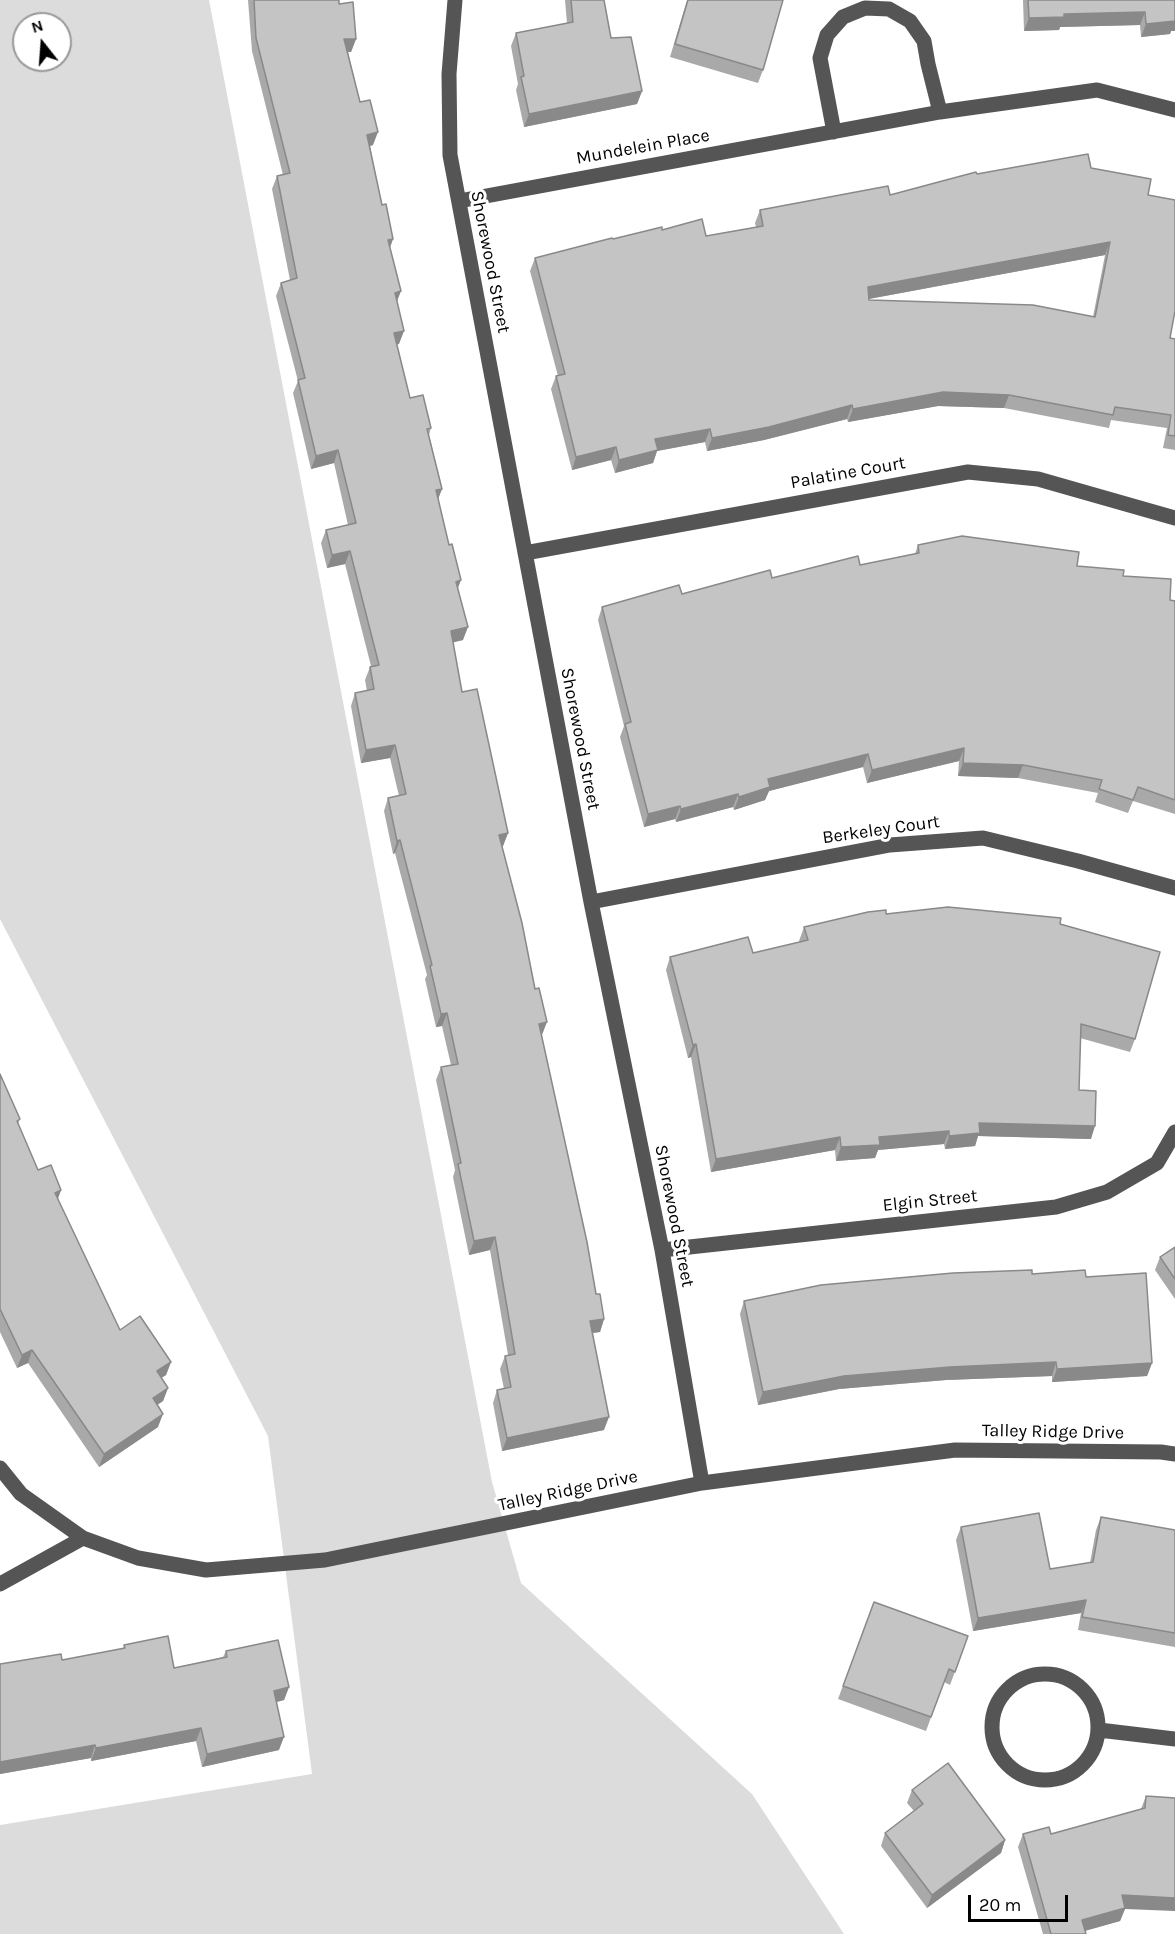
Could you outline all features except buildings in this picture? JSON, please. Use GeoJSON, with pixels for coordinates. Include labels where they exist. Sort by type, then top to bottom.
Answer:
{"type":"FeatureCollection","features":[{"type":"Feature","properties":{"kind":"street","name":"Shorewood Street"},"geometry":{"type":"LineString","coordinates":[[455,0],[449,74],[450,154],[591,902],[662,1250],[702,1483]]}},
{"type":"Feature","properties":{"kind":"street"},"geometry":{"type":"LineString","coordinates":[[834,132],[820,58],[827,35],[843,17],[865,8],[889,9],[910,21],[924,41],[940,112]]}},
{"type":"Feature","properties":{"kind":"street","name":"Mundelein Place"},"geometry":{"type":"LineString","coordinates":[[459,201],[940,112],[1097,90],[1175,110]]}},
{"type":"Feature","properties":{"kind":"street","name":"Palatine Court"},"geometry":{"type":"LineString","coordinates":[[525,553],[968,472],[1038,479],[1175,518]]}},
{"type":"Feature","properties":{"kind":"street","name":"Berkeley Court"},"geometry":{"type":"LineString","coordinates":[[591,902],[890,845],[983,838],[1175,888]]}},
{"type":"Feature","properties":{"kind":"street","name":"Elgin Street"},"geometry":{"type":"LineString","coordinates":[[662,1250],[1056,1208],[1107,1192],[1157,1163],[1175,1132]]}},
{"type":"Feature","properties":{"kind":"street","name":"Talley Ridge Drive"},"geometry":{"type":"LineString","coordinates":[[0,1468],[21,1494],[83,1538],[138,1558],[206,1570],[325,1560],[702,1483],[955,1450],[1175,1454]]}},
{"type":"Feature","properties":{"kind":"street"},"geometry":{"type":"LineString","coordinates":[[0,1584],[83,1538]]}},
{"type":"Feature","properties":{"kind":"street"},"geometry":{"type":"LineString","coordinates":[[1048,1674],[1065,1678],[1080,1686],[1091,1698],[1097,1714],[1099,1731],[1095,1749],[1084,1764],[1069,1775],[1051,1781],[1032,1780],[1015,1773],[1002,1760],[993,1743],[991,1724],[995,1708],[1003,1693],[1016,1682],[1032,1675],[1048,1674]]}},
{"type":"Feature","properties":{"kind":"street"},"geometry":{"type":"LineString","coordinates":[[1099,1731],[1175,1739]]}},
{"type":"Feature","properties":{"kind":"shaded area"},"geometry":{"type":"Polygon","coordinates":[[[0,0],[209,0],[492,1482],[521,1583],[752,1794],[844,1934],[0,1934],[0,1825],[312,1774],[268,1436],[0,919],[0,0]]]}}]}
